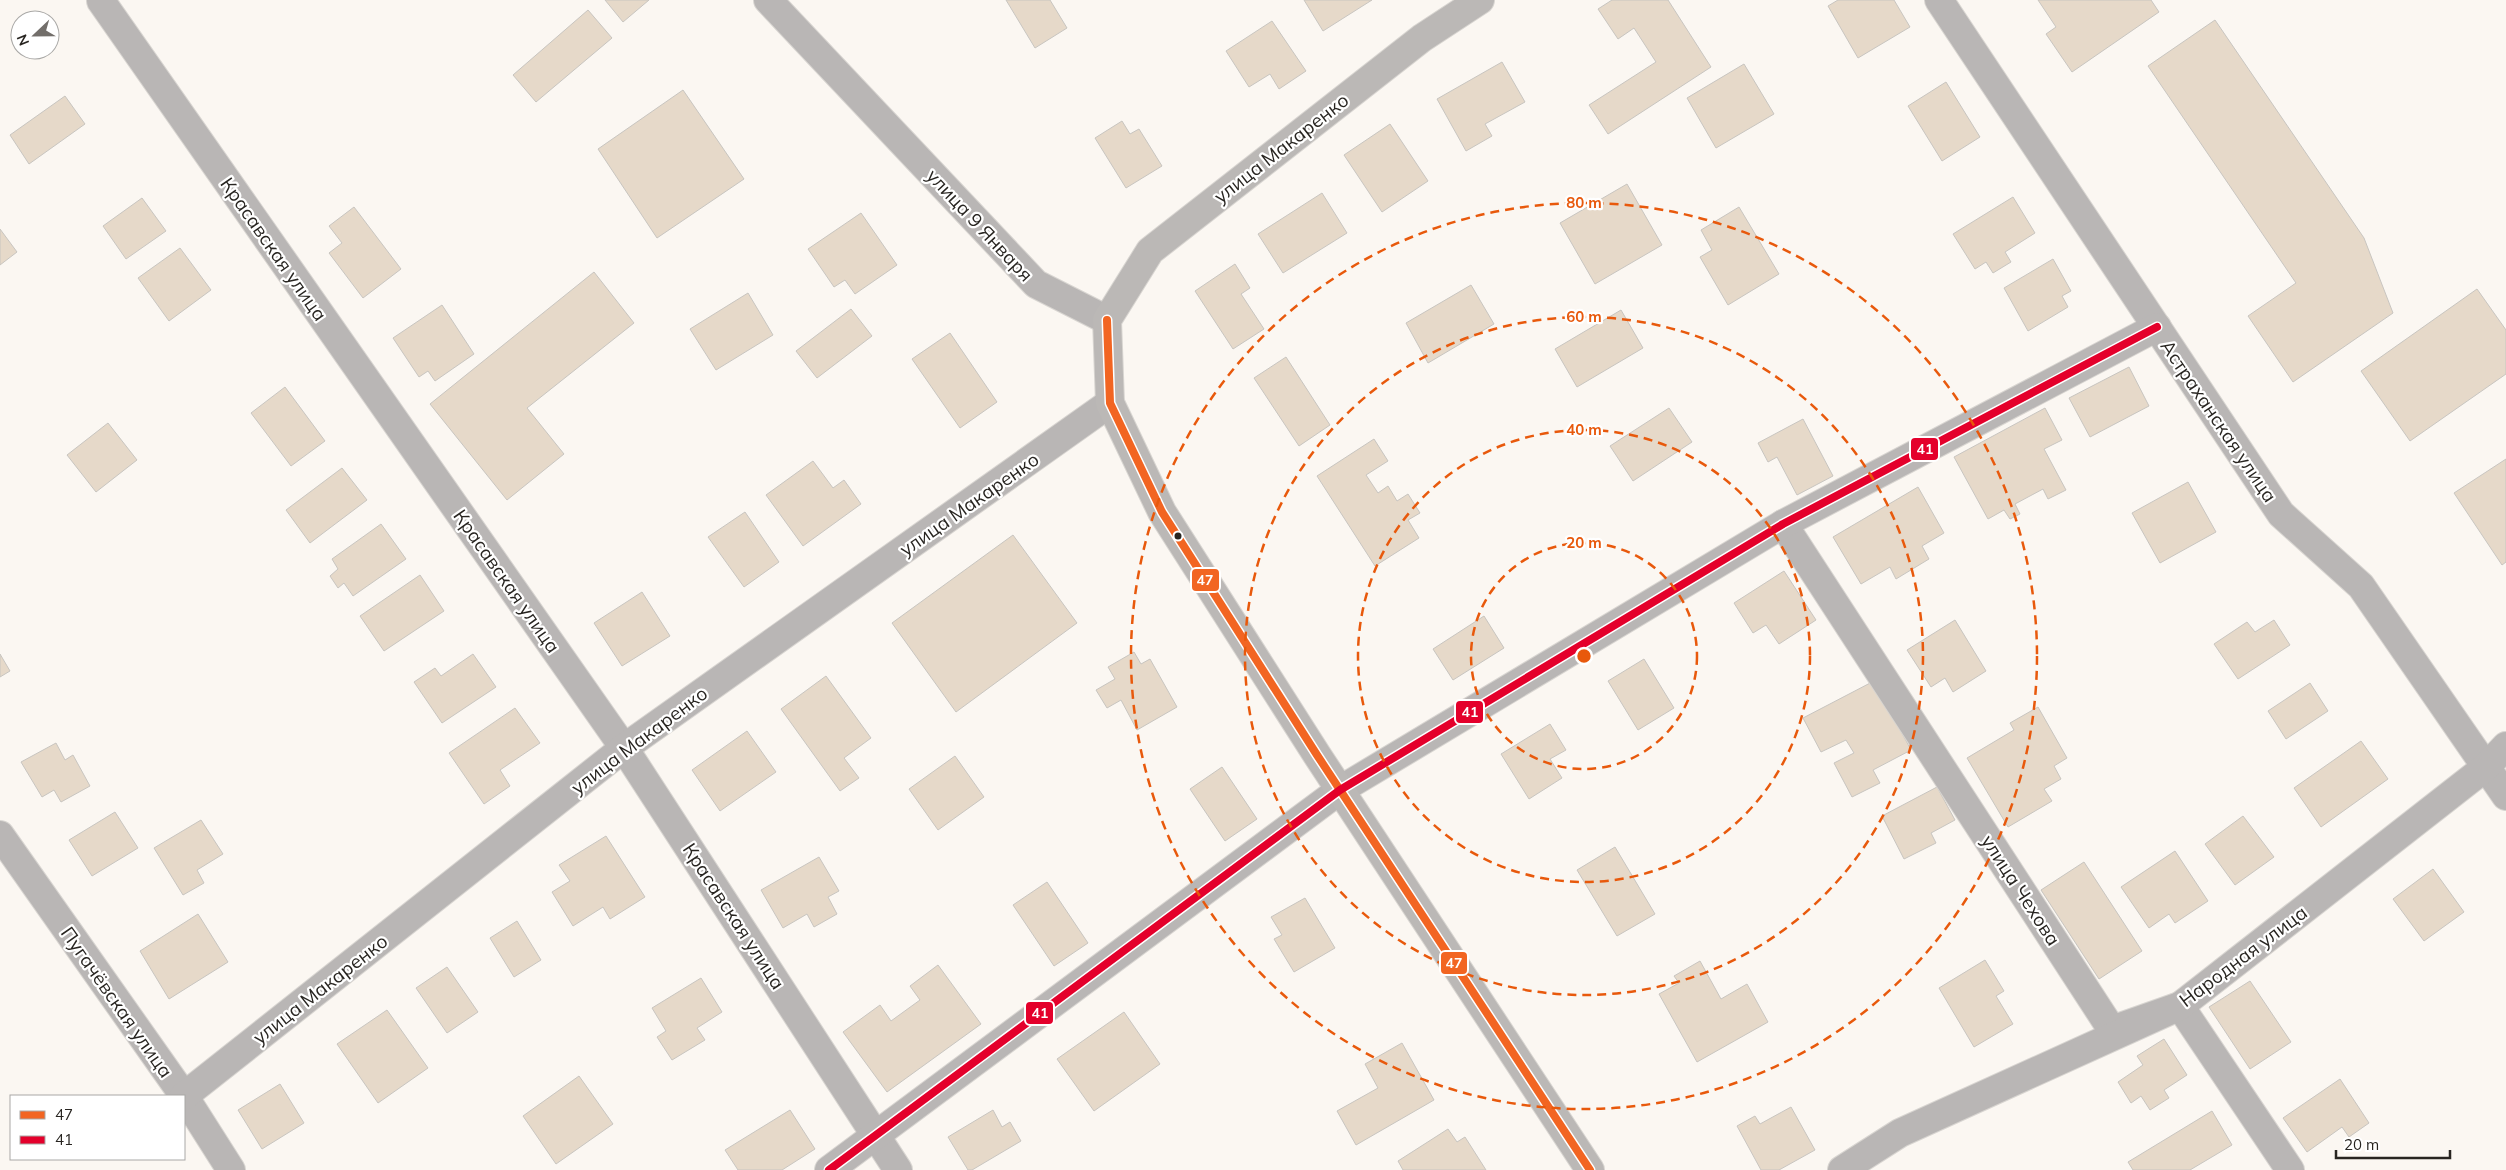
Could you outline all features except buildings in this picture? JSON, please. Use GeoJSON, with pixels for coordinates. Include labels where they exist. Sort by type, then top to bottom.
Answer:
{"type":"FeatureCollection","features":[{"type":"Feature","properties":{"kind":"main road","name":"улица Макаренко"},"geometry":{"type":"LineString","coordinates":[[1107,320],[1150,252],[1422,38],[1480,0]]}},
{"type":"Feature","properties":{"kind":"main road"},"geometry":{"type":"LineString","coordinates":[[1107,320],[1110,403],[1162,512],[1340,790],[1590,1170]]}},
{"type":"Feature","properties":{"kind":"street","name":"улица 9 Января"},"geometry":{"type":"LineString","coordinates":[[768,0],[1036,284],[1107,320]]}},
{"type":"Feature","properties":{"kind":"street","name":"Астраханская улица"},"geometry":{"type":"LineString","coordinates":[[1939,0],[2281,514],[2361,586],[2506,796]]}},
{"type":"Feature","properties":{"kind":"street","name":"Красавская улица"},"geometry":{"type":"LineString","coordinates":[[102,1],[624,748],[877,1134],[898,1170]]}},
{"type":"Feature","properties":{"kind":"street"},"geometry":{"type":"LineString","coordinates":[[829,1170],[1340,790],[1783,524],[2157,328]]}},
{"type":"Feature","properties":{"kind":"street","name":"улица Макаренко"},"geometry":{"type":"LineString","coordinates":[[185,1095],[624,748],[1110,403]]}},
{"type":"Feature","properties":{"kind":"street","name":"улица Чехова"},"geometry":{"type":"LineString","coordinates":[[1783,524],[2112,1030],[2180,1006]]}},
{"type":"Feature","properties":{"kind":"street","name":"Народная улица"},"geometry":{"type":"LineString","coordinates":[[1842,1170],[1900,1133],[2180,1006],[2486,767],[2506,746]]}},
{"type":"Feature","properties":{"kind":"street","name":"Пугачёвская улица"},"geometry":{"type":"LineString","coordinates":[[0,835],[183,1095]]}},
{"type":"Feature","properties":{"kind":"street"},"geometry":{"type":"LineString","coordinates":[[2180,1006],[2290,1170]]}},
{"type":"Feature","properties":{"kind":"street","name":"Пугачёвская улица"},"geometry":{"type":"LineString","coordinates":[[185,1098],[232,1170]]}},
{"type":"Feature","properties":{"kind":"transit line","name":"47"},"geometry":{"type":"LineString","coordinates":[[1107,320],[1110,403],[1162,512],[1317,755],[1590,1170]]}},
{"type":"Feature","properties":{"kind":"transit line","name":"41"},"geometry":{"type":"LineString","coordinates":[[829,1170],[1340,790],[1783,524],[2157,327]]}}]}
